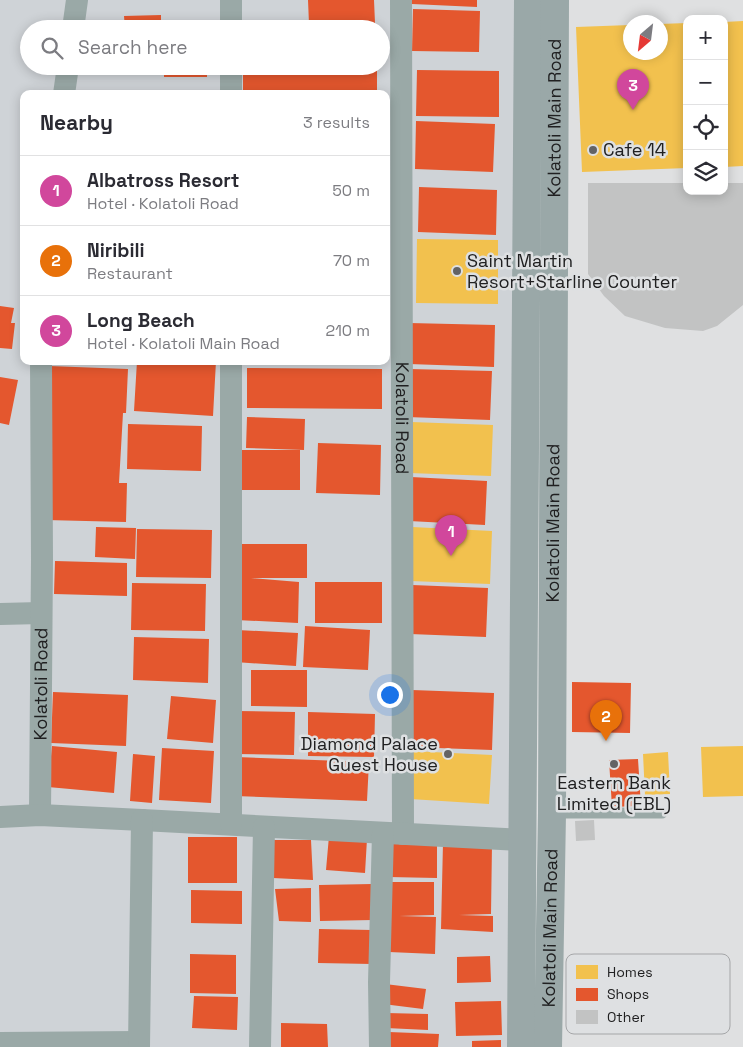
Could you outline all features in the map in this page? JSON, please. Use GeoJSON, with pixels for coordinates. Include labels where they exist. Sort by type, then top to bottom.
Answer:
{"type":"FeatureCollection","features":[{"type":"Feature","properties":{"kind":"highway","name":"Kolatoli Main Road"},"geometry":{"type":"LineString","coordinates":[[521,1047],[528,0]]}},
{"type":"Feature","properties":{"kind":"highway","name":"Kolatoli Main Road"},"geometry":{"type":"LineString","coordinates":[[548,1047],[552,813],[555,0]]}},
{"type":"Feature","properties":{"kind":"street"},"geometry":{"type":"LineString","coordinates":[[74,20],[77,0]]}},
{"type":"Feature","properties":{"kind":"street"},"geometry":{"type":"LineString","coordinates":[[232,0],[232,20]]}},
{"type":"Feature","properties":{"kind":"street","name":"Kolatoli Road"},"geometry":{"type":"LineString","coordinates":[[380,1047],[379,982],[393,834],[401,0]]}},
{"type":"Feature","properties":{"kind":"street"},"geometry":{"type":"LineString","coordinates":[[65,90],[67,75]]}},
{"type":"Feature","properties":{"kind":"street"},"geometry":{"type":"LineString","coordinates":[[231,75],[231,90]]}},
{"type":"Feature","properties":{"kind":"street","name":"Kolatoli Road"},"geometry":{"type":"LineString","coordinates":[[40,816],[41,365]]}},
{"type":"Feature","properties":{"kind":"street"},"geometry":{"type":"LineString","coordinates":[[231,365],[231,824]]}},
{"type":"Feature","properties":{"kind":"street"},"geometry":{"type":"LineString","coordinates":[[0,614],[41,613]]}},
{"type":"Feature","properties":{"kind":"street"},"geometry":{"type":"LineString","coordinates":[[0,817],[40,816],[142,820],[522,840]]}},
{"type":"Feature","properties":{"kind":"street"},"geometry":{"type":"LineString","coordinates":[[0,1043],[139,1045],[142,820]]}},
{"type":"Feature","properties":{"kind":"street"},"geometry":{"type":"LineString","coordinates":[[260,1047],[264,826]]}},
{"type":"Feature","properties":{"kind":"lane"},"geometry":{"type":"LineString","coordinates":[[552,813],[662,813]]}},
{"type":"Feature","properties":{"kind":"shaded area"},"geometry":{"type":"Polygon","coordinates":[[[0,0],[532,0],[525,1047],[0,1047],[0,0]]]}},
{"type":"Feature","properties":{"kind":"building: Homes"},"geometry":{"type":"Polygon","coordinates":[[[743,21],[743,166],[728,167],[728,60],[728,22],[743,21]]]}},
{"type":"Feature","properties":{"kind":"building: Homes"},"geometry":{"type":"Polygon","coordinates":[[[683,23],[683,168],[582,172],[576,27],[623,25],[623,60],[668,60],[668,24],[683,23]]]}},
{"type":"Feature","properties":{"kind":"building: Homes","name":"Saint Martin Resort+Starline Counter"},"geometry":{"type":"Polygon","coordinates":[[[417,239],[498,240],[498,304],[416,303],[417,239]]]}},
{"type":"Feature","properties":{"kind":"building: Homes"},"geometry":{"type":"Polygon","coordinates":[[[411,422],[493,425],[491,476],[409,473],[411,422]]]}},
{"type":"Feature","properties":{"kind":"building: Homes"},"geometry":{"type":"Polygon","coordinates":[[[412,527],[492,531],[490,584],[410,581],[412,527]]]}},
{"type":"Feature","properties":{"kind":"building: Homes"},"geometry":{"type":"Polygon","coordinates":[[[743,746],[743,796],[703,797],[701,747],[743,746]]]}},
{"type":"Feature","properties":{"kind":"building: Homes"},"geometry":{"type":"Polygon","coordinates":[[[412,751],[492,755],[489,804],[410,799],[412,751]]]}},
{"type":"Feature","properties":{"kind":"building: Homes"},"geometry":{"type":"Polygon","coordinates":[[[668,752],[670,794],[645,795],[643,754],[668,752]]]}},
{"type":"Feature","properties":{"kind":"building: Shops"},"geometry":{"type":"Polygon","coordinates":[[[308,0],[374,0],[375,20],[309,20],[308,0]]]}},
{"type":"Feature","properties":{"kind":"building: Shops"},"geometry":{"type":"Polygon","coordinates":[[[412,0],[477,0],[477,7],[412,4],[412,0]]]}},
{"type":"Feature","properties":{"kind":"building: Shops"},"geometry":{"type":"Polygon","coordinates":[[[413,9],[480,11],[479,52],[412,51],[413,9]]]}},
{"type":"Feature","properties":{"kind":"building: Shops"},"geometry":{"type":"Polygon","coordinates":[[[161,15],[161,20],[124,20],[124,16],[161,15]]]}},
{"type":"Feature","properties":{"kind":"building: Shops"},"geometry":{"type":"Polygon","coordinates":[[[417,70],[499,71],[499,117],[416,116],[417,70]]]}},
{"type":"Feature","properties":{"kind":"building: Shops"},"geometry":{"type":"Polygon","coordinates":[[[164,75],[207,75],[207,77],[164,77],[164,75]]]}},
{"type":"Feature","properties":{"kind":"building: Shops"},"geometry":{"type":"Polygon","coordinates":[[[243,75],[377,75],[377,90],[243,90],[243,75]]]}},
{"type":"Feature","properties":{"kind":"building: Shops"},"geometry":{"type":"Polygon","coordinates":[[[416,121],[495,124],[493,172],[415,169],[416,121]]]}},
{"type":"Feature","properties":{"kind":"building: Shops"},"geometry":{"type":"Polygon","coordinates":[[[419,187],[497,190],[496,235],[418,232],[419,187]]]}},
{"type":"Feature","properties":{"kind":"building: Shops"},"geometry":{"type":"Polygon","coordinates":[[[0,306],[14,308],[11,323],[15,323],[12,349],[0,348],[0,306]]]}},
{"type":"Feature","properties":{"kind":"building: Shops"},"geometry":{"type":"Polygon","coordinates":[[[409,323],[495,325],[494,367],[409,364],[409,323]]]}},
{"type":"Feature","properties":{"kind":"building: Shops"},"geometry":{"type":"Polygon","coordinates":[[[137,365],[216,365],[213,416],[134,411],[137,365]]]}},
{"type":"Feature","properties":{"kind":"building: Shops"},"geometry":{"type":"Polygon","coordinates":[[[49,366],[128,369],[126,413],[123,413],[119,483],[127,483],[126,522],[46,520],[49,366]]]}},
{"type":"Feature","properties":{"kind":"building: Shops"},"geometry":{"type":"Polygon","coordinates":[[[247,368],[382,369],[382,409],[247,408],[247,368]]]}},
{"type":"Feature","properties":{"kind":"building: Shops"},"geometry":{"type":"Polygon","coordinates":[[[409,369],[492,371],[490,420],[407,417],[409,369]]]}},
{"type":"Feature","properties":{"kind":"building: Shops"},"geometry":{"type":"Polygon","coordinates":[[[0,377],[18,380],[9,425],[0,423],[0,377]]]}},
{"type":"Feature","properties":{"kind":"building: Shops"},"geometry":{"type":"Polygon","coordinates":[[[247,417],[305,419],[304,450],[246,448],[247,417]]]}},
{"type":"Feature","properties":{"kind":"building: Shops"},"geometry":{"type":"Polygon","coordinates":[[[128,424],[202,426],[201,471],[127,469],[128,424]]]}},
{"type":"Feature","properties":{"kind":"building: Shops"},"geometry":{"type":"Polygon","coordinates":[[[318,443],[381,445],[380,495],[316,493],[318,443]]]}},
{"type":"Feature","properties":{"kind":"building: Shops"},"geometry":{"type":"Polygon","coordinates":[[[238,450],[300,450],[300,490],[239,490],[238,450]]]}},
{"type":"Feature","properties":{"kind":"building: Shops"},"geometry":{"type":"Polygon","coordinates":[[[411,477],[487,481],[485,525],[409,521],[411,477]]]}},
{"type":"Feature","properties":{"kind":"building: Shops"},"geometry":{"type":"Polygon","coordinates":[[[96,527],[136,528],[135,559],[95,557],[96,527]]]}},
{"type":"Feature","properties":{"kind":"building: Shops"},"geometry":{"type":"Polygon","coordinates":[[[137,529],[212,530],[211,578],[136,577],[137,529]]]}},
{"type":"Feature","properties":{"kind":"building: Shops"},"geometry":{"type":"Polygon","coordinates":[[[241,544],[307,544],[307,578],[251,578],[299,582],[298,623],[236,620],[241,544]]]}},
{"type":"Feature","properties":{"kind":"building: Shops"},"geometry":{"type":"Polygon","coordinates":[[[55,561],[127,563],[127,596],[54,594],[55,561]]]}},
{"type":"Feature","properties":{"kind":"building: Shops"},"geometry":{"type":"Polygon","coordinates":[[[315,582],[382,582],[382,623],[315,623],[315,582]]]}},
{"type":"Feature","properties":{"kind":"building: Shops"},"geometry":{"type":"Polygon","coordinates":[[[132,583],[206,584],[205,631],[131,630],[132,583]]]}},
{"type":"Feature","properties":{"kind":"building: Shops"},"geometry":{"type":"Polygon","coordinates":[[[412,585],[488,588],[486,637],[410,634],[412,585]]]}},
{"type":"Feature","properties":{"kind":"building: Shops"},"geometry":{"type":"Polygon","coordinates":[[[305,626],[370,630],[368,670],[303,667],[305,626]]]}},
{"type":"Feature","properties":{"kind":"building: Shops"},"geometry":{"type":"Polygon","coordinates":[[[237,630],[298,633],[296,666],[235,662],[237,630]]]}},
{"type":"Feature","properties":{"kind":"building: Shops"},"geometry":{"type":"Polygon","coordinates":[[[134,637],[209,639],[208,683],[133,680],[134,637]]]}},
{"type":"Feature","properties":{"kind":"building: Shops"},"geometry":{"type":"Polygon","coordinates":[[[251,670],[307,670],[307,707],[251,706],[251,670]]]}},
{"type":"Feature","properties":{"kind":"building: Shops"},"geometry":{"type":"Polygon","coordinates":[[[572,682],[631,683],[630,733],[572,732],[572,682]]]}},
{"type":"Feature","properties":{"kind":"building: Shops"},"geometry":{"type":"Polygon","coordinates":[[[412,690],[494,693],[492,750],[410,747],[412,690]]]}},
{"type":"Feature","properties":{"kind":"building: Shops"},"geometry":{"type":"Polygon","coordinates":[[[53,692],[128,695],[126,746],[51,743],[53,692]]]}},
{"type":"Feature","properties":{"kind":"building: Shops"},"geometry":{"type":"Polygon","coordinates":[[[171,696],[216,700],[213,743],[167,739],[171,696]]]}},
{"type":"Feature","properties":{"kind":"building: Shops"},"geometry":{"type":"Polygon","coordinates":[[[235,711],[295,712],[294,755],[234,754],[235,711]]]}},
{"type":"Feature","properties":{"kind":"building: Shops"},"geometry":{"type":"Polygon","coordinates":[[[308,712],[375,714],[374,757],[308,756],[308,712]]]}},
{"type":"Feature","properties":{"kind":"building: Shops"},"geometry":{"type":"Polygon","coordinates":[[[52,746],[117,752],[114,793],[48,787],[52,746]]]}},
{"type":"Feature","properties":{"kind":"building: Shops"},"geometry":{"type":"Polygon","coordinates":[[[162,748],[214,751],[211,803],[159,800],[162,748]]]}},
{"type":"Feature","properties":{"kind":"building: Shops"},"geometry":{"type":"Polygon","coordinates":[[[133,754],[155,756],[152,803],[130,801],[133,754]]]}},
{"type":"Feature","properties":{"kind":"building: Shops"},"geometry":{"type":"Polygon","coordinates":[[[236,757],[369,762],[367,801],[235,796],[236,757]]]}},
{"type":"Feature","properties":{"kind":"building: Shops"},"geometry":{"type":"Polygon","coordinates":[[[638,759],[641,806],[612,807],[609,760],[638,759]]]}},
{"type":"Feature","properties":{"kind":"building: Shops"},"geometry":{"type":"Polygon","coordinates":[[[329,836],[367,839],[365,873],[326,870],[329,836]]]}},
{"type":"Feature","properties":{"kind":"building: Shops"},"geometry":{"type":"Polygon","coordinates":[[[188,837],[237,837],[237,883],[188,883],[188,837]]]}},
{"type":"Feature","properties":{"kind":"building: Shops"},"geometry":{"type":"Polygon","coordinates":[[[269,840],[311,840],[313,880],[273,878],[269,840]]]}},
{"type":"Feature","properties":{"kind":"building: Shops"},"geometry":{"type":"Polygon","coordinates":[[[388,841],[437,842],[437,878],[389,877],[388,841]]]}},
{"type":"Feature","properties":{"kind":"building: Shops"},"geometry":{"type":"Polygon","coordinates":[[[443,843],[492,844],[491,914],[459,915],[493,916],[493,932],[441,929],[443,843]]]}},
{"type":"Feature","properties":{"kind":"building: Shops"},"geometry":{"type":"Polygon","coordinates":[[[387,882],[434,882],[434,915],[399,916],[436,917],[435,954],[389,952],[387,882]]]}},
{"type":"Feature","properties":{"kind":"building: Shops"},"geometry":{"type":"Polygon","coordinates":[[[372,884],[373,920],[320,921],[319,885],[372,884]]]}},
{"type":"Feature","properties":{"kind":"building: Shops"},"geometry":{"type":"Polygon","coordinates":[[[311,888],[311,922],[279,921],[275,889],[311,888]]]}},
{"type":"Feature","properties":{"kind":"building: Shops"},"geometry":{"type":"Polygon","coordinates":[[[191,890],[242,891],[242,924],[191,923],[191,890]]]}},
{"type":"Feature","properties":{"kind":"building: Shops"},"geometry":{"type":"Polygon","coordinates":[[[319,929],[372,930],[372,964],[318,963],[319,929]]]}},
{"type":"Feature","properties":{"kind":"building: Shops"},"geometry":{"type":"Polygon","coordinates":[[[190,954],[236,955],[236,994],[190,993],[190,954]]]}},
{"type":"Feature","properties":{"kind":"building: Shops"},"geometry":{"type":"Polygon","coordinates":[[[490,956],[491,982],[457,983],[457,957],[490,956]]]}},
{"type":"Feature","properties":{"kind":"building: Shops"},"geometry":{"type":"Polygon","coordinates":[[[385,984],[426,989],[423,1009],[383,1004],[385,984]]]}},
{"type":"Feature","properties":{"kind":"building: Shops"},"geometry":{"type":"Polygon","coordinates":[[[194,996],[238,997],[237,1030],[192,1028],[194,996]]]}},
{"type":"Feature","properties":{"kind":"building: Shops"},"geometry":{"type":"Polygon","coordinates":[[[501,1001],[502,1035],[456,1036],[455,1002],[501,1001]]]}},
{"type":"Feature","properties":{"kind":"building: Shops"},"geometry":{"type":"Polygon","coordinates":[[[386,1013],[428,1014],[428,1030],[386,1028],[386,1013]]]}},
{"type":"Feature","properties":{"kind":"building: Shops"},"geometry":{"type":"Polygon","coordinates":[[[281,1023],[327,1024],[328,1047],[281,1047],[281,1023]]]}},
{"type":"Feature","properties":{"kind":"building: Shops"},"geometry":{"type":"Polygon","coordinates":[[[389,1032],[439,1034],[438,1047],[388,1047],[389,1032]]]}},
{"type":"Feature","properties":{"kind":"building: Shops"},"geometry":{"type":"Polygon","coordinates":[[[501,1040],[501,1047],[472,1047],[472,1041],[501,1040]]]}},
{"type":"Feature","properties":{"kind":"building: Other"},"geometry":{"type":"Polygon","coordinates":[[[588,183],[683,183],[683,195],[728,195],[728,183],[743,183],[743,305],[717,326],[703,331],[665,328],[625,316],[604,296],[588,274],[588,183]]]}},
{"type":"Feature","properties":{"kind":"building: Other"},"geometry":{"type":"Polygon","coordinates":[[[594,820],[595,840],[576,841],[575,821],[594,820]]]}},
{"type":"Feature","properties":{"kind":"place","name":"Long Beach"},"geometry":{"type":"Point","coordinates":[633,110]}},
{"type":"Feature","properties":{"kind":"place","name":"Cafe 14"},"geometry":{"type":"Point","coordinates":[593,150]}},
{"type":"Feature","properties":{"kind":"place","name":"Saint Martin Resort+Starline Counter"},"geometry":{"type":"Point","coordinates":[457,271]}},
{"type":"Feature","properties":{"kind":"place","name":"Albatross Resort"},"geometry":{"type":"Point","coordinates":[451,556]}},
{"type":"Feature","properties":{"kind":"place","name":"Niribili"},"geometry":{"type":"Point","coordinates":[606,741]}},
{"type":"Feature","properties":{"kind":"place","name":"Diamond Palace Guest House"},"geometry":{"type":"Point","coordinates":[448,754]}},
{"type":"Feature","properties":{"kind":"place","name":"Eastern Bank Limited (EBL)"},"geometry":{"type":"Point","coordinates":[614,764]}}]}
